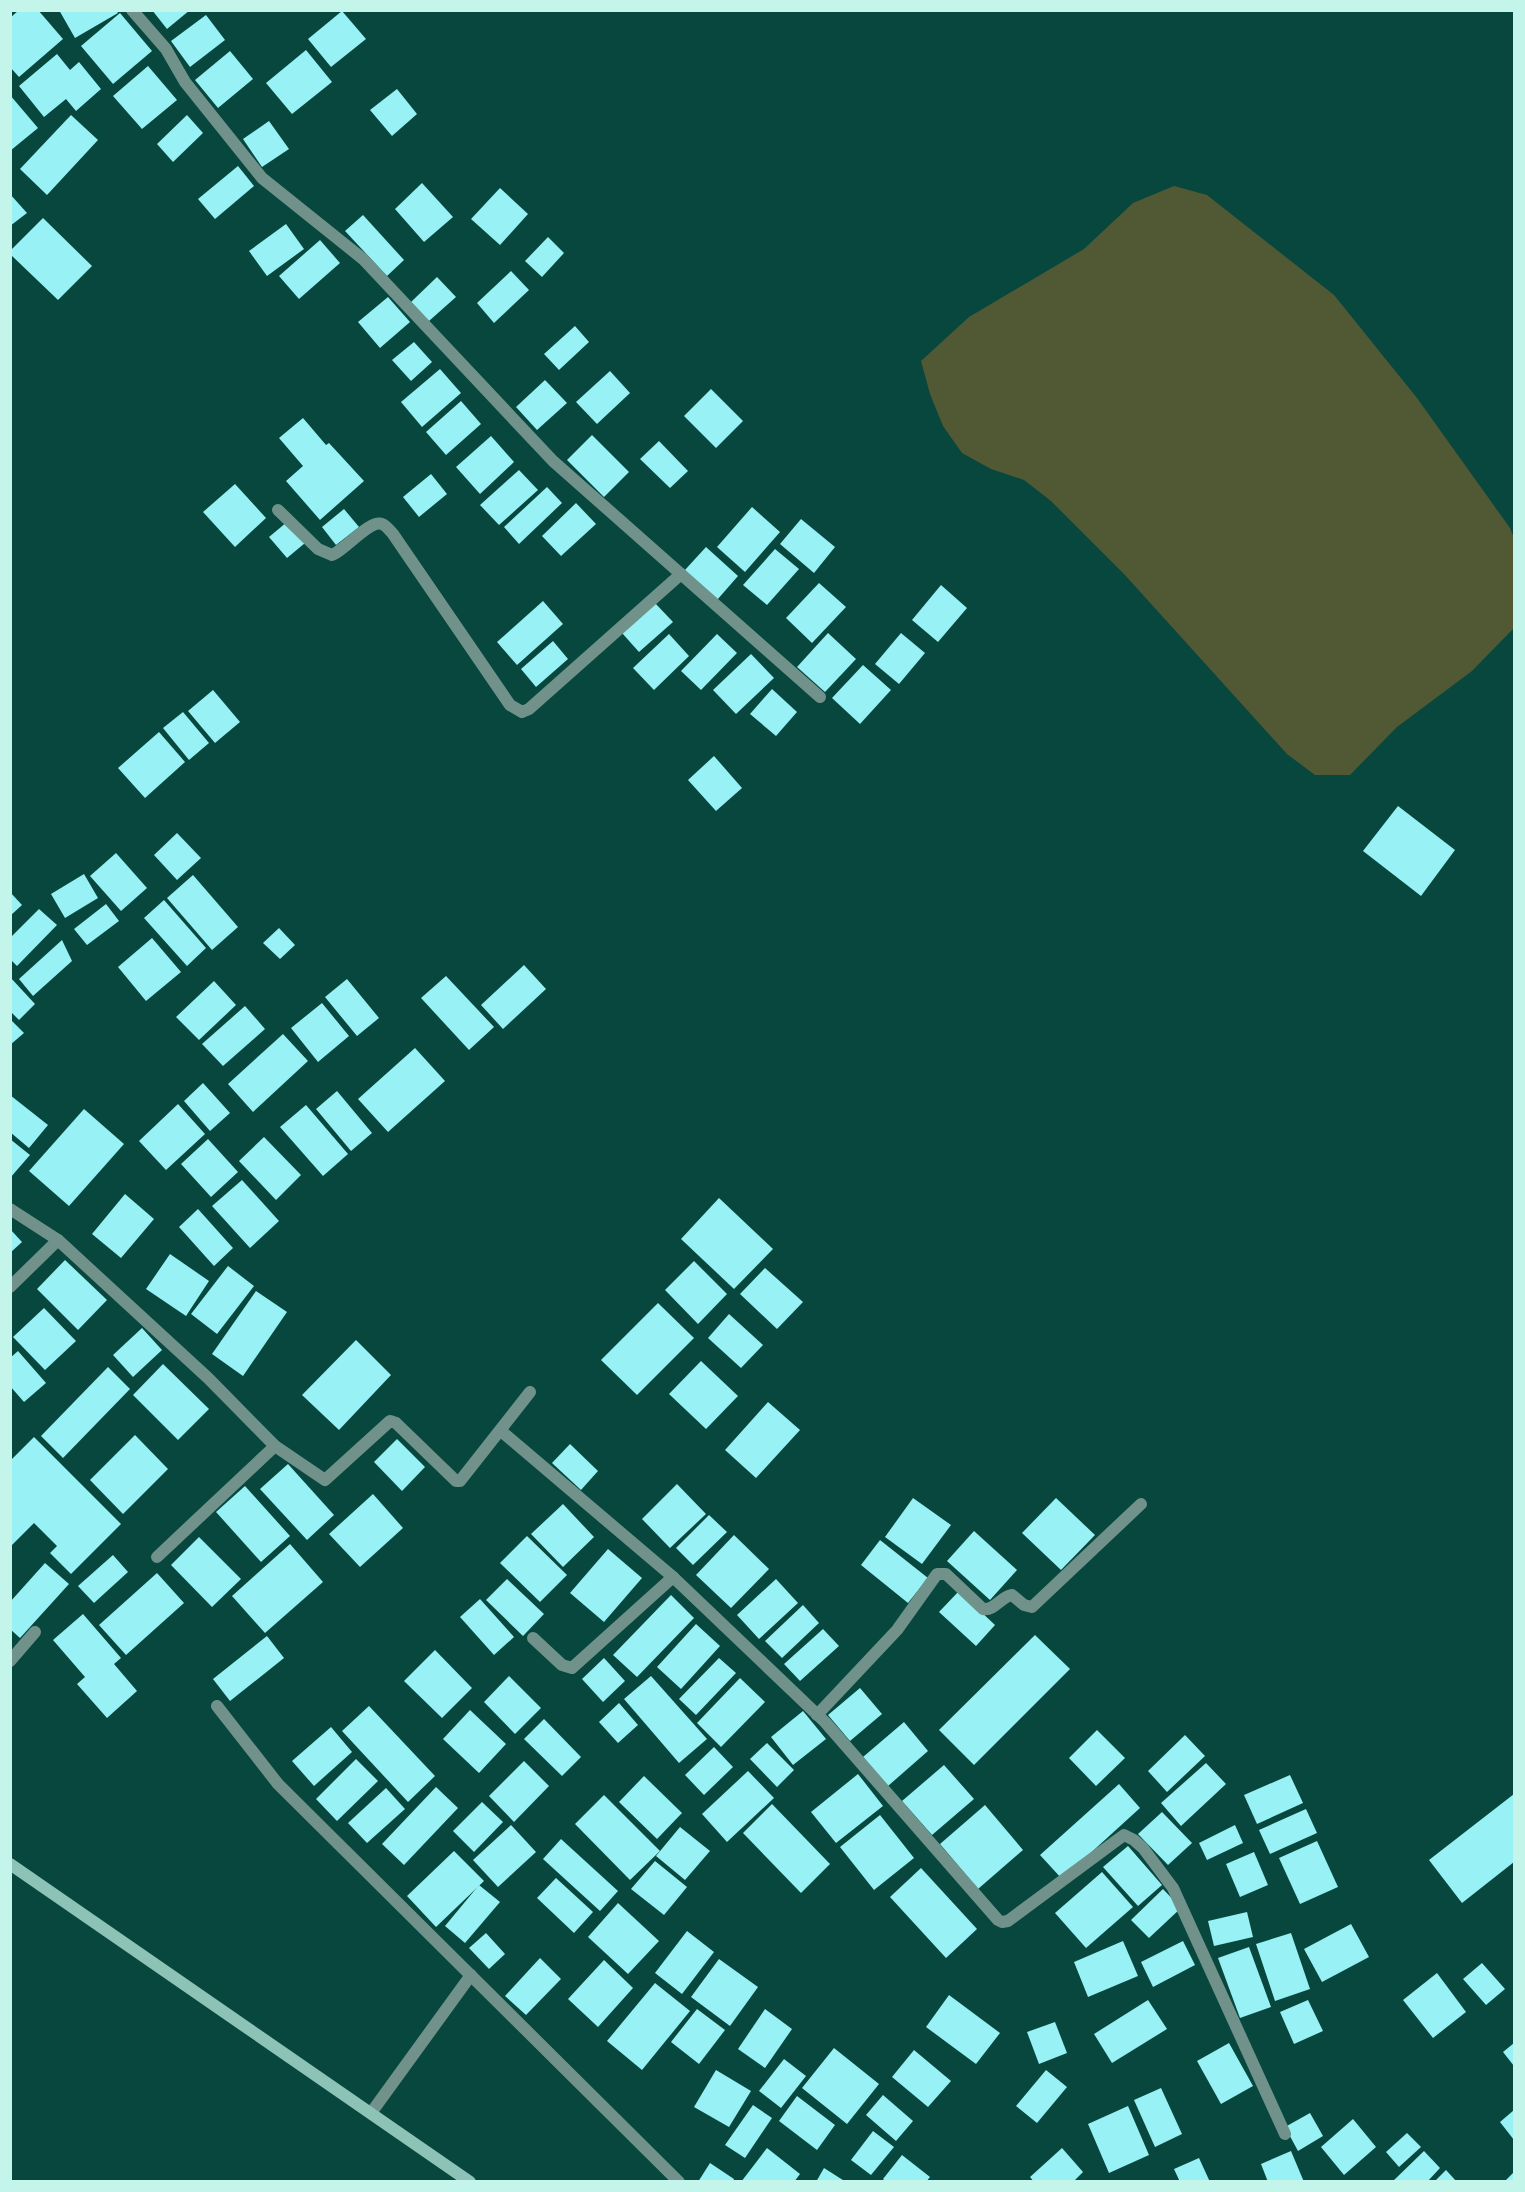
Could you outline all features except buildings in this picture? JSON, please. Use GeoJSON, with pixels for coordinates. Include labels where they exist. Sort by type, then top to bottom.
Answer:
{"type":"FeatureCollection","features":[{"type":"Feature","properties":{"kind":"street"},"geometry":{"type":"LineString","coordinates":[[132,10],[166,49],[185,82],[262,178],[363,259],[552,461],[820,697]]}},
{"type":"Feature","properties":{"kind":"street"},"geometry":{"type":"LineString","coordinates":[[278,510],[318,549],[332,555],[339,552],[370,526],[376,523],[384,524],[510,705],[522,712],[530,709],[681,574]]}},
{"type":"Feature","properties":{"kind":"street"},"geometry":{"type":"LineString","coordinates":[[10,1209],[58,1240],[208,1378],[275,1446],[326,1480],[390,1421],[396,1423],[456,1481],[460,1481],[530,1392]]}},
{"type":"Feature","properties":{"kind":"street"},"geometry":{"type":"LineString","coordinates":[[10,1287],[58,1240]]}},
{"type":"Feature","properties":{"kind":"street"},"geometry":{"type":"LineString","coordinates":[[501,1431],[673,1577],[817,1715],[998,1920],[1008,1921],[1124,1835],[1143,1848],[1173,1888],[1285,2134]]}},
{"type":"Feature","properties":{"kind":"street"},"geometry":{"type":"LineString","coordinates":[[158,1557],[275,1446]]}},
{"type":"Feature","properties":{"kind":"street"},"geometry":{"type":"LineString","coordinates":[[817,1715],[897,1630],[936,1574],[946,1574],[983,1608],[992,1608],[1006,1596],[1012,1595],[1024,1605],[1032,1607],[1141,1504]]}},
{"type":"Feature","properties":{"kind":"street"},"geometry":{"type":"LineString","coordinates":[[533,1638],[562,1665],[572,1668],[673,1577]]}},
{"type":"Feature","properties":{"kind":"street"},"geometry":{"type":"LineString","coordinates":[[10,1660],[34,1632]]}},
{"type":"Feature","properties":{"kind":"street"},"geometry":{"type":"LineString","coordinates":[[217,1706],[278,1784],[679,2181]]}},
{"type":"Feature","properties":{"kind":"street"},"geometry":{"type":"LineString","coordinates":[[10,1864],[470,2181]]}},
{"type":"Feature","properties":{"kind":"street"},"geometry":{"type":"LineString","coordinates":[[371,2113],[471,1975]]}},
{"type":"Feature","properties":{"kind":"green space"},"geometry":{"type":"Polygon","coordinates":[[[1174,186],[1207,195],[1334,295],[1417,398],[1510,528],[1514,538],[1514,628],[1472,671],[1397,727],[1350,775],[1315,775],[1287,754],[1124,574],[1051,501],[1024,480],[991,469],[962,453],[943,426],[930,394],[921,361],[969,317],[1084,249],[1133,203],[1174,186]]]}}]}
